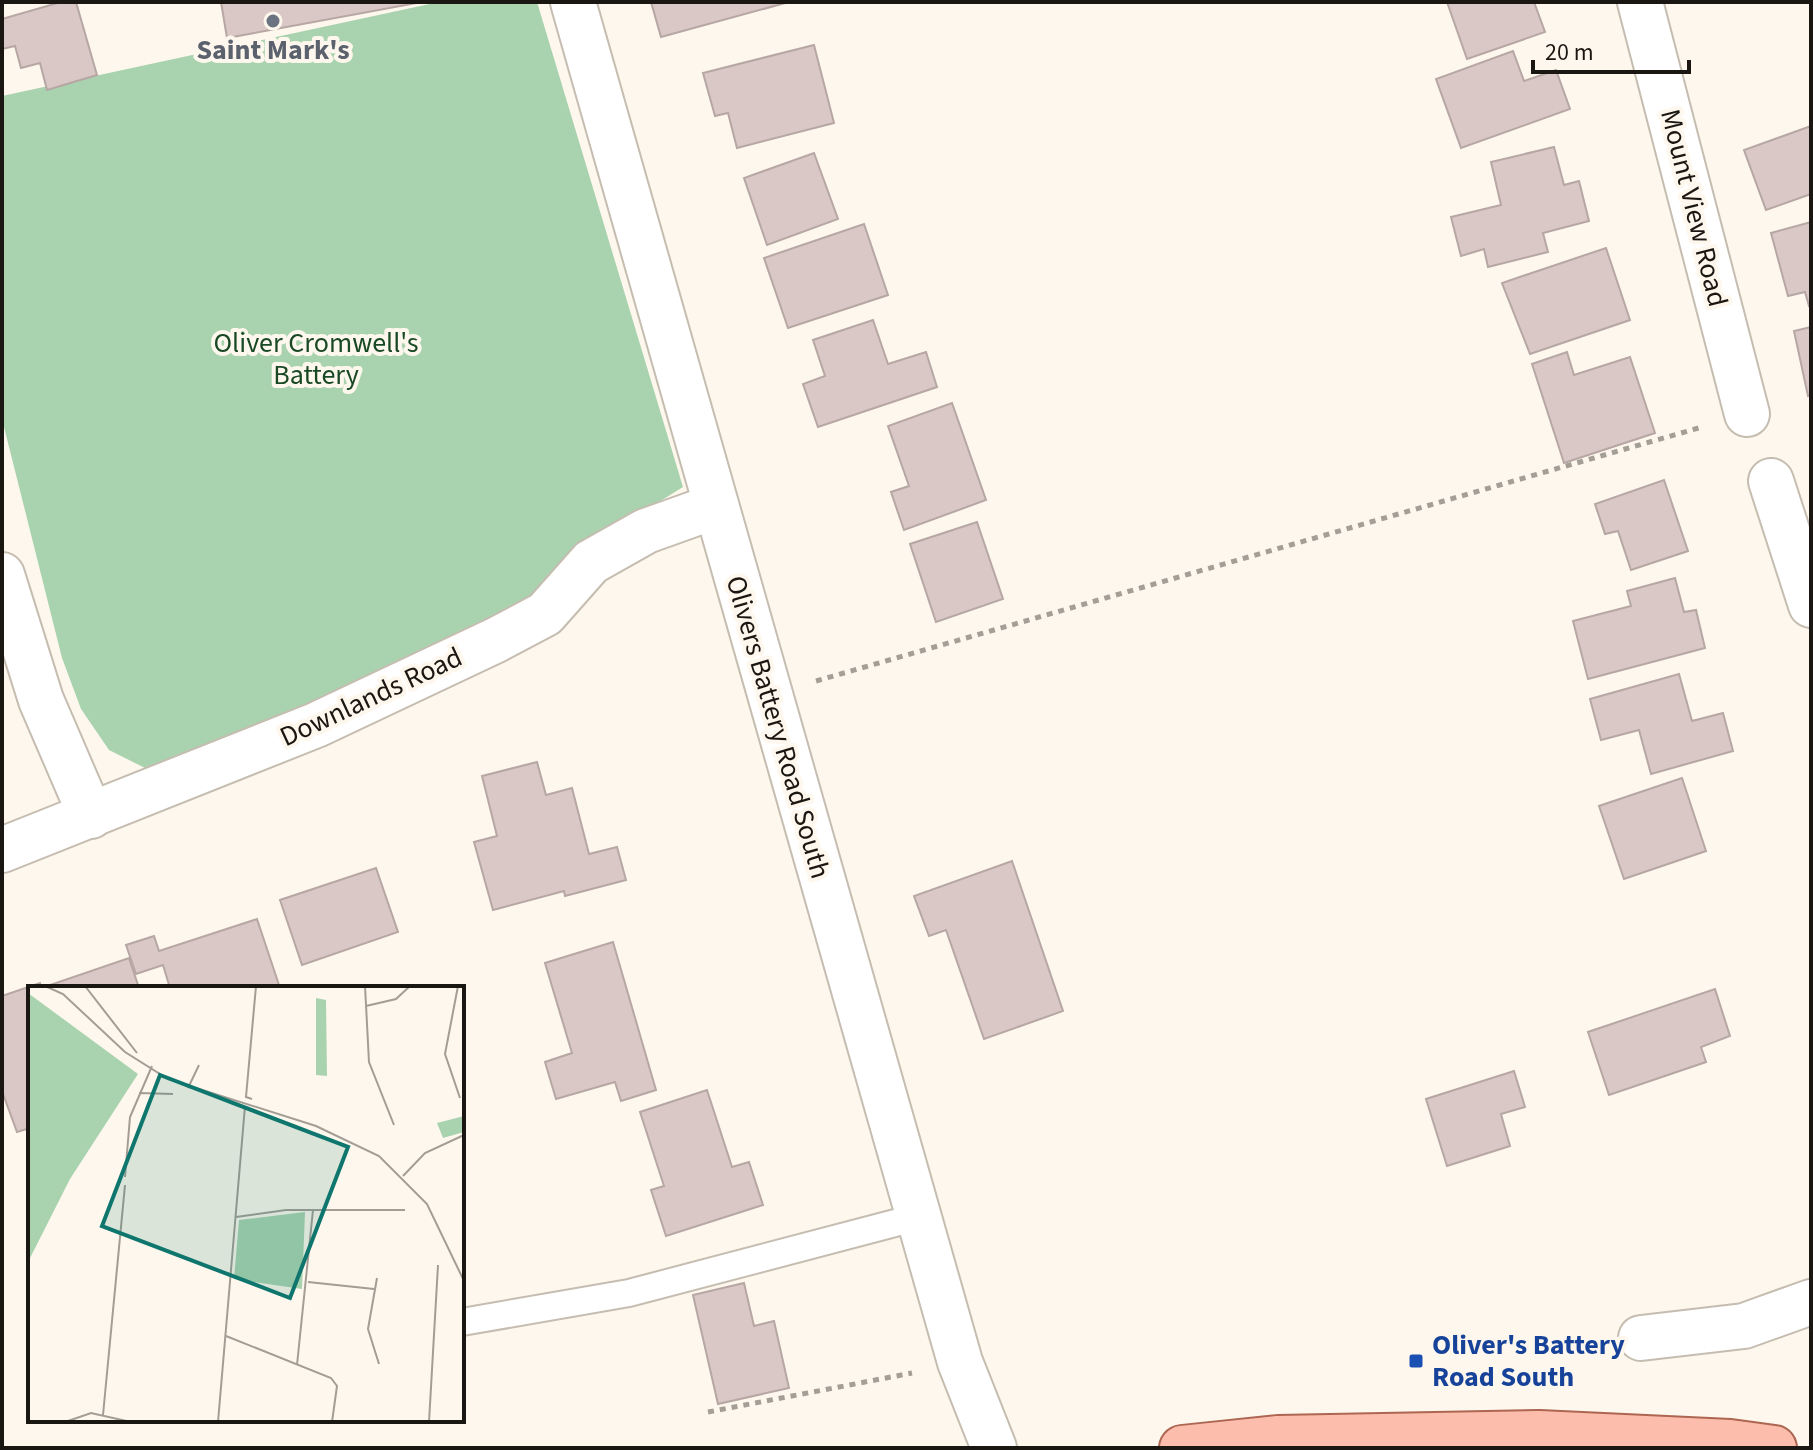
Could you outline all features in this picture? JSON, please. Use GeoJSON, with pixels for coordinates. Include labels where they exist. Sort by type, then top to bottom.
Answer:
{"type":"FeatureCollection","features":[{"type":"Feature","properties":{"kind":"main road"},"geometry":{"type":"LineString","coordinates":[[1380,1435],[1473,1448]]}},
{"type":"Feature","properties":{"kind":"main road"},"geometry":{"type":"LineString","coordinates":[[1182,1448],[1278,1438],[1380,1435],[1730,1442],[1774,1448]]}},
{"type":"Feature","properties":{"kind":"street","name":"Mount View Road"},"geometry":{"type":"LineString","coordinates":[[1640,2],[1747,414]]}},
{"type":"Feature","properties":{"kind":"street","name":"Olivers Battery Road South"},"geometry":{"type":"LineString","coordinates":[[576,4],[918,1217],[960,1362],[994,1448]]}},
{"type":"Feature","properties":{"kind":"street"},"geometry":{"type":"LineString","coordinates":[[1771,481],[1811,605]]}},
{"type":"Feature","properties":{"kind":"street","name":"Downlands Road"},"geometry":{"type":"LineString","coordinates":[[2,850],[316,725],[496,640],[545,614],[591,562],[646,531],[716,506]]}},
{"type":"Feature","properties":{"kind":"street"},"geometry":{"type":"LineString","coordinates":[[2,575],[41,700],[91,816]]}},
{"type":"Feature","properties":{"kind":"street"},"geometry":{"type":"LineString","coordinates":[[1641,1338],[1744,1326],[1811,1302]]}},
{"type":"Feature","properties":{"kind":"lane"},"geometry":{"type":"LineString","coordinates":[[464,1322],[629,1293],[918,1217]]}},
{"type":"Feature","properties":{"kind":"path"},"geometry":{"type":"LineString","coordinates":[[769,695],[1747,414]]}},
{"type":"Feature","properties":{"kind":"path"},"geometry":{"type":"LineString","coordinates":[[708,1412],[863,1383]]}},
{"type":"Feature","properties":{"kind":"green space","name":"Oliver Cromwell's Battery"},"geometry":{"type":"Polygon","coordinates":[[[439,2],[537,2],[683,487],[567,559],[522,604],[404,672],[153,772],[109,750],[81,709],[62,658],[2,419],[2,96],[439,2]]]}},
{"type":"Feature","properties":{"kind":"building"},"geometry":{"type":"Polygon","coordinates":[[[61,2],[76,2],[97,75],[47,90],[40,63],[21,68],[15,46],[2,49],[2,19],[61,2]]]}},
{"type":"Feature","properties":{"kind":"building","name":"Saint Mark's"},"geometry":{"type":"Polygon","coordinates":[[[221,2],[417,2],[417,3],[227,38],[221,2]]]}},
{"type":"Feature","properties":{"kind":"building"},"geometry":{"type":"Polygon","coordinates":[[[651,2],[789,2],[661,37],[651,2]]]}},
{"type":"Feature","properties":{"kind":"building"},"geometry":{"type":"Polygon","coordinates":[[[1447,2],[1534,2],[1545,32],[1467,59],[1447,2]]]}},
{"type":"Feature","properties":{"kind":"building"},"geometry":{"type":"Polygon","coordinates":[[[814,45],[834,123],[737,148],[728,113],[715,116],[703,73],[814,45]]]}},
{"type":"Feature","properties":{"kind":"building"},"geometry":{"type":"Polygon","coordinates":[[[1513,51],[1524,81],[1556,70],[1570,109],[1461,148],[1436,79],[1513,51]]]}},
{"type":"Feature","properties":{"kind":"building"},"geometry":{"type":"Polygon","coordinates":[[[1811,126],[1811,194],[1766,210],[1744,150],[1811,126]]]}},
{"type":"Feature","properties":{"kind":"building"},"geometry":{"type":"Polygon","coordinates":[[[1554,147],[1564,185],[1579,181],[1589,221],[1543,233],[1548,252],[1488,267],[1484,249],[1461,256],[1451,217],[1501,205],[1491,162],[1554,147]]]}},
{"type":"Feature","properties":{"kind":"building"},"geometry":{"type":"Polygon","coordinates":[[[814,153],[838,219],[767,245],[744,178],[814,153]]]}},
{"type":"Feature","properties":{"kind":"building"},"geometry":{"type":"Polygon","coordinates":[[[1811,222],[1809,306],[1805,292],[1788,296],[1771,233],[1811,222]]]}},
{"type":"Feature","properties":{"kind":"building"},"geometry":{"type":"Polygon","coordinates":[[[864,224],[888,295],[788,328],[764,258],[864,224]]]}},
{"type":"Feature","properties":{"kind":"building"},"geometry":{"type":"Polygon","coordinates":[[[1606,248],[1630,320],[1530,354],[1502,283],[1606,248]]]}},
{"type":"Feature","properties":{"kind":"building"},"geometry":{"type":"Polygon","coordinates":[[[873,320],[888,364],[926,352],[937,387],[818,427],[803,384],[825,376],[813,340],[873,320]]]}},
{"type":"Feature","properties":{"kind":"building"},"geometry":{"type":"Polygon","coordinates":[[[1811,327],[1811,395],[1808,396],[1794,331],[1811,327]]]}},
{"type":"Feature","properties":{"kind":"building"},"geometry":{"type":"Polygon","coordinates":[[[1567,352],[1574,375],[1630,357],[1655,433],[1564,463],[1532,364],[1567,352]]]}},
{"type":"Feature","properties":{"kind":"building"},"geometry":{"type":"Polygon","coordinates":[[[952,403],[986,500],[904,530],[891,492],[909,486],[888,426],[952,403]]]}},
{"type":"Feature","properties":{"kind":"building"},"geometry":{"type":"Polygon","coordinates":[[[1664,480],[1688,551],[1631,570],[1618,531],[1605,534],[1595,504],[1664,480]]]}},
{"type":"Feature","properties":{"kind":"building"},"geometry":{"type":"Polygon","coordinates":[[[977,522],[1003,599],[936,622],[910,544],[977,522]]]}},
{"type":"Feature","properties":{"kind":"building"},"geometry":{"type":"Polygon","coordinates":[[[1675,578],[1684,612],[1696,610],[1705,648],[1588,679],[1573,621],[1631,606],[1627,591],[1675,578]]]}},
{"type":"Feature","properties":{"kind":"building"},"geometry":{"type":"Polygon","coordinates":[[[1679,674],[1692,721],[1723,713],[1733,751],[1651,774],[1639,730],[1601,740],[1590,699],[1679,674]]]}},
{"type":"Feature","properties":{"kind":"building"},"geometry":{"type":"Polygon","coordinates":[[[537,762],[546,795],[572,788],[589,854],[617,847],[626,880],[565,896],[564,891],[493,910],[474,842],[497,836],[482,776],[537,762]]]}},
{"type":"Feature","properties":{"kind":"building"},"geometry":{"type":"Polygon","coordinates":[[[1682,778],[1706,851],[1624,879],[1599,806],[1682,778]]]}},
{"type":"Feature","properties":{"kind":"building"},"geometry":{"type":"Polygon","coordinates":[[[1012,861],[1063,1011],[984,1039],[946,930],[929,936],[914,896],[1012,861]]]}},
{"type":"Feature","properties":{"kind":"building"},"geometry":{"type":"Polygon","coordinates":[[[376,868],[398,932],[302,965],[280,900],[376,868]]]}},
{"type":"Feature","properties":{"kind":"building"},"geometry":{"type":"Polygon","coordinates":[[[257,919],[279,985],[169,986],[163,965],[136,974],[126,945],[154,936],[159,951],[257,919]]]}},
{"type":"Feature","properties":{"kind":"building"},"geometry":{"type":"Polygon","coordinates":[[[613,942],[656,1090],[621,1101],[615,1082],[556,1099],[545,1062],[572,1053],[545,963],[613,942]]]}},
{"type":"Feature","properties":{"kind":"building"},"geometry":{"type":"Polygon","coordinates":[[[129,958],[138,986],[51,986],[129,958]]]}},
{"type":"Feature","properties":{"kind":"building"},"geometry":{"type":"Polygon","coordinates":[[[28,987],[28,1129],[17,1132],[2,1091],[2,996],[28,987]]]}},
{"type":"Feature","properties":{"kind":"building"},"geometry":{"type":"Polygon","coordinates":[[[1715,989],[1730,1036],[1701,1047],[1706,1062],[1609,1095],[1588,1032],[1715,989]]]}},
{"type":"Feature","properties":{"kind":"building"},"geometry":{"type":"Polygon","coordinates":[[[1514,1071],[1525,1107],[1501,1114],[1510,1146],[1447,1166],[1426,1099],[1514,1071]]]}},
{"type":"Feature","properties":{"kind":"building"},"geometry":{"type":"Polygon","coordinates":[[[707,1090],[732,1167],[749,1162],[763,1205],[666,1236],[651,1190],[664,1186],[640,1112],[707,1090]]]}},
{"type":"Feature","properties":{"kind":"building"},"geometry":{"type":"Polygon","coordinates":[[[744,1283],[754,1326],[774,1321],[789,1388],[718,1404],[693,1295],[744,1283]]]}},
{"type":"Feature","properties":{"kind":"place","name":"Saint Mark's"},"geometry":{"type":"Point","coordinates":[273,21]}},
{"type":"Feature","properties":{"kind":"place","name":"Oliver's Battery Road South"},"geometry":{"type":"Point","coordinates":[1416,1361]}}]}
